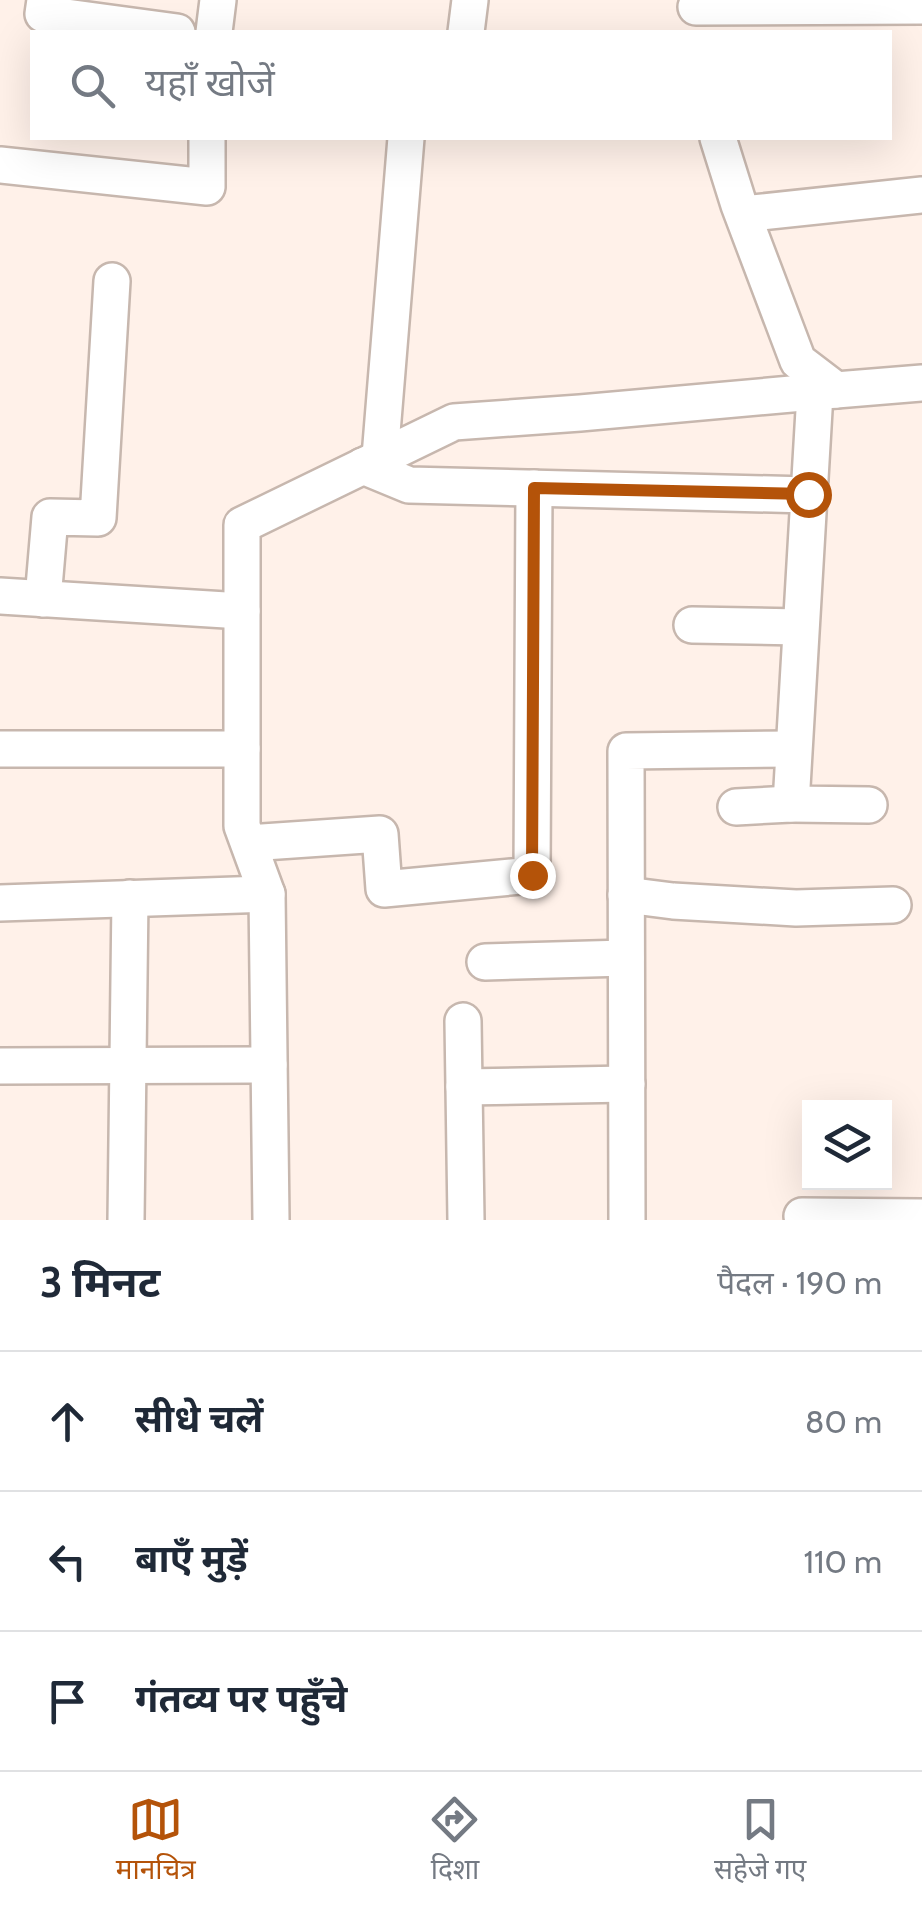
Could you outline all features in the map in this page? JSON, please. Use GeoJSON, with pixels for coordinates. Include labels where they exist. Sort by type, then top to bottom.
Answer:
{"type":"FeatureCollection","features":[{"type":"Feature","properties":{"kind":"street"},"geometry":{"type":"LineString","coordinates":[[45,0],[43,14],[162,30]]}},
{"type":"Feature","properties":{"kind":"street"},"geometry":{"type":"LineString","coordinates":[[214,30],[218,0]]}},
{"type":"Feature","properties":{"kind":"street"},"geometry":{"type":"LineString","coordinates":[[466,30],[470,0]]}},
{"type":"Feature","properties":{"kind":"street"},"geometry":{"type":"LineString","coordinates":[[696,13],[922,6]]}},
{"type":"Feature","properties":{"kind":"street"},"geometry":{"type":"LineString","coordinates":[[0,165],[208,187],[207,140]]}},
{"type":"Feature","properties":{"kind":"street"},"geometry":{"type":"LineString","coordinates":[[371,461],[406,140]]}},
{"type":"Feature","properties":{"kind":"street"},"geometry":{"type":"LineString","coordinates":[[719,140],[798,361],[826,391]]}},
{"type":"Feature","properties":{"kind":"street"},"geometry":{"type":"LineString","coordinates":[[743,214],[922,195]]}},
{"type":"Feature","properties":{"kind":"street"},"geometry":{"type":"LineString","coordinates":[[44,599],[50,517],[98,518],[112,282]]}},
{"type":"Feature","properties":{"kind":"street"},"geometry":{"type":"LineString","coordinates":[[271,1220],[266,894],[242,826],[242,525],[454,422],[922,382]]}},
{"type":"Feature","properties":{"kind":"street"},"geometry":{"type":"LineString","coordinates":[[791,804],[808,494],[826,391]]}},
{"type":"Feature","properties":{"kind":"street"},"geometry":{"type":"LineString","coordinates":[[371,461],[409,485],[808,494]]}},
{"type":"Feature","properties":{"kind":"street"},"geometry":{"type":"LineString","coordinates":[[249,843],[380,834],[384,888],[532,875],[534,488]]}},
{"type":"Feature","properties":{"kind":"street"},"geometry":{"type":"LineString","coordinates":[[0,596],[242,611]]}},
{"type":"Feature","properties":{"kind":"street"},"geometry":{"type":"LineString","coordinates":[[692,625],[800,627]]}},
{"type":"Feature","properties":{"kind":"street"},"geometry":{"type":"LineString","coordinates":[[0,749],[242,750]]}},
{"type":"Feature","properties":{"kind":"street"},"geometry":{"type":"LineString","coordinates":[[627,1220],[626,751],[793,749]]}},
{"type":"Feature","properties":{"kind":"street"},"geometry":{"type":"LineString","coordinates":[[736,807],[868,805]]}},
{"type":"Feature","properties":{"kind":"street"},"geometry":{"type":"LineString","coordinates":[[0,903],[266,894]]}},
{"type":"Feature","properties":{"kind":"street"},"geometry":{"type":"LineString","coordinates":[[626,895],[796,908],[893,904]]}},
{"type":"Feature","properties":{"kind":"street"},"geometry":{"type":"LineString","coordinates":[[126,1220],[130,898]]}},
{"type":"Feature","properties":{"kind":"street"},"geometry":{"type":"LineString","coordinates":[[485,962],[626,958]]}},
{"type":"Feature","properties":{"kind":"street"},"geometry":{"type":"LineString","coordinates":[[464,1022],[466,1220]]}},
{"type":"Feature","properties":{"kind":"street"},"geometry":{"type":"LineString","coordinates":[[0,1066],[269,1065]]}},
{"type":"Feature","properties":{"kind":"street"},"geometry":{"type":"LineString","coordinates":[[464,1087],[626,1084]]}},
{"type":"Feature","properties":{"kind":"street"},"geometry":{"type":"LineString","coordinates":[[802,1216],[922,1217]]}},
{"type":"Feature","properties":{"kind":"route"},"geometry":{"type":"LineString","coordinates":[[532,875],[534,488],[808,494]]}}]}
